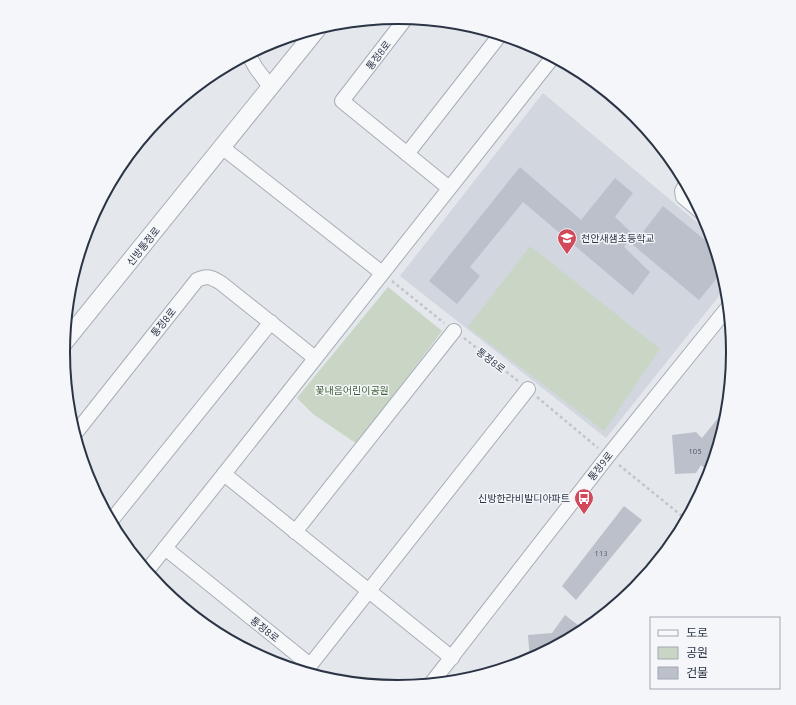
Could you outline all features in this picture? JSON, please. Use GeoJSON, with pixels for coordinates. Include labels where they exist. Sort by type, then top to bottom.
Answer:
{"type":"FeatureCollection","features":[{"type":"Feature","properties":{"kind":"street","name":"통정8로"},"geometry":{"type":"LineString","coordinates":[[401,24],[342,101],[449,188]]}},
{"type":"Feature","properties":{"kind":"street","name":"신방통정로"},"geometry":{"type":"LineString","coordinates":[[70,335],[223,148],[312,35]]}},
{"type":"Feature","properties":{"kind":"street"},"geometry":{"type":"LineString","coordinates":[[407,154],[497,39]]}},
{"type":"Feature","properties":{"kind":"street"},"geometry":{"type":"LineString","coordinates":[[251,59],[271,88]]}},
{"type":"Feature","properties":{"kind":"street"},"geometry":{"type":"LineString","coordinates":[[150,567],[549,61]]}},
{"type":"Feature","properties":{"kind":"street"},"geometry":{"type":"LineString","coordinates":[[223,148],[382,273]]}},
{"type":"Feature","properties":{"kind":"street"},"geometry":{"type":"LineString","coordinates":[[683,189],[683,197],[691,204]]}},
{"type":"Feature","properties":{"kind":"street","name":"통정8로"},"geometry":{"type":"LineString","coordinates":[[79,428],[197,280],[204,277],[213,278],[221,282],[316,358]]}},
{"type":"Feature","properties":{"kind":"street","name":"통정9로"},"geometry":{"type":"LineString","coordinates":[[435,679],[608,456],[724,312]]}},
{"type":"Feature","properties":{"kind":"street"},"geometry":{"type":"LineString","coordinates":[[114,517],[271,322]]}},
{"type":"Feature","properties":{"kind":"street"},"geometry":{"type":"LineString","coordinates":[[295,532],[454,331]]}},
{"type":"Feature","properties":{"kind":"street","name":"통정8로"},"geometry":{"type":"LineString","coordinates":[[307,668],[528,389]]}},
{"type":"Feature","properties":{"kind":"street"},"geometry":{"type":"LineString","coordinates":[[224,474],[452,658]]}},
{"type":"Feature","properties":{"kind":"street","name":"통정8로"},"geometry":{"type":"LineString","coordinates":[[165,548],[306,668]]}},
{"type":"Feature","properties":{"kind":"path","name":"통정8로"},"geometry":{"type":"LineString","coordinates":[[382,273],[528,389]]}},
{"type":"Feature","properties":{"kind":"shaded area","name":"천안새샘초등학교"},"geometry":{"type":"Polygon","coordinates":[[[543,93],[700,225],[709,247],[721,294],[606,438],[400,276],[543,93]]]}},
{"type":"Feature","properties":{"kind":"green space"},"geometry":{"type":"Polygon","coordinates":[[[530,246],[660,349],[604,431],[468,327],[530,246]]]}},
{"type":"Feature","properties":{"kind":"green space","name":"꽃내음어린이공원"},"geometry":{"type":"Polygon","coordinates":[[[388,287],[442,331],[357,444],[313,414],[297,398],[388,287]]]}},
{"type":"Feature","properties":{"kind":"building"},"geometry":{"type":"Polygon","coordinates":[[[520,167],[581,220],[615,178],[633,193],[615,217],[633,234],[624,247],[650,272],[633,295],[523,202],[470,267],[480,276],[457,304],[429,281],[520,167]]]}},
{"type":"Feature","properties":{"kind":"building"},"geometry":{"type":"Polygon","coordinates":[[[663,206],[707,241],[717,277],[699,300],[633,245],[663,206]]]}},
{"type":"Feature","properties":{"kind":"building"},"geometry":{"type":"Polygon","coordinates":[[[720,418],[705,468],[701,465],[696,473],[675,474],[672,435],[696,432],[702,438],[720,418]]]}},
{"type":"Feature","properties":{"kind":"building"},"geometry":{"type":"Polygon","coordinates":[[[624,506],[642,520],[576,600],[562,586],[624,506]]]}},
{"type":"Feature","properties":{"kind":"building"},"geometry":{"type":"Polygon","coordinates":[[[565,615],[580,627],[529,653],[528,635],[552,633],[565,615]]]}},
{"type":"Feature","properties":{"kind":"place","name":"천안새샘초등학교"},"geometry":{"type":"Point","coordinates":[567,255]}},
{"type":"Feature","properties":{"kind":"place","name":"신방한라비발디아파트"},"geometry":{"type":"Point","coordinates":[584,515]}}]}
